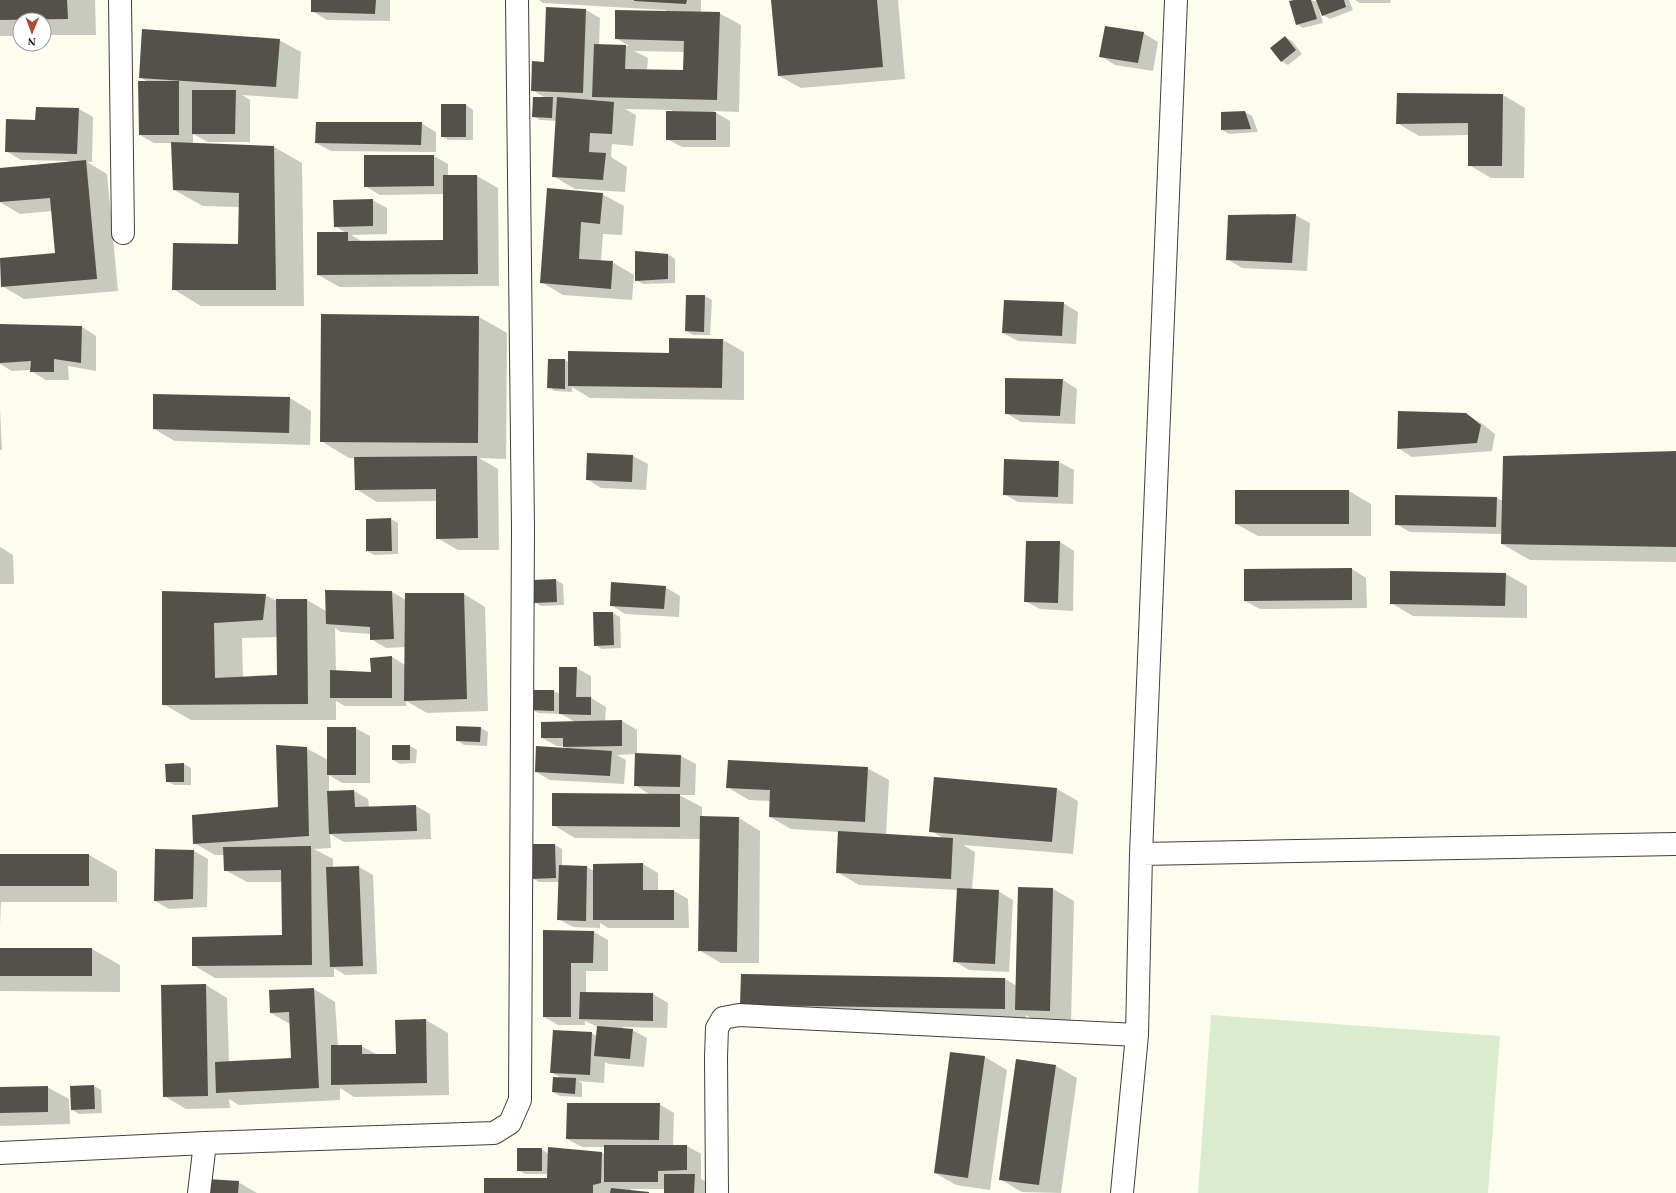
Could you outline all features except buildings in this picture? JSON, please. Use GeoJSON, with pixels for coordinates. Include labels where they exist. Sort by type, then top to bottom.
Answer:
{"type":"FeatureCollection","features":[{"type":"Feature","properties":{"kind":"street"},"geometry":{"type":"LineString","coordinates":[[120,0],[123,233]]}},
{"type":"Feature","properties":{"kind":"street"},"geometry":{"type":"LineString","coordinates":[[0,1153],[205,1143],[494,1133],[510,1123],[520,1100],[523,529],[517,0]]}},
{"type":"Feature","properties":{"kind":"street"},"geometry":{"type":"LineString","coordinates":[[1122,1193],[1137,1035],[1141,854],[1176,0]]}},
{"type":"Feature","properties":{"kind":"street"},"geometry":{"type":"LineString","coordinates":[[1141,854],[1676,844]]}},
{"type":"Feature","properties":{"kind":"street"},"geometry":{"type":"LineString","coordinates":[[717,1193],[716,1057],[717,1028],[723,1018],[739,1015],[1137,1035]]}},
{"type":"Feature","properties":{"kind":"street"},"geometry":{"type":"LineString","coordinates":[[199,1193],[205,1143]]}},
{"type":"Feature","properties":{"kind":"green space"},"geometry":{"type":"Polygon","coordinates":[[[1211,1015],[1500,1036],[1488,1193],[1198,1193],[1211,1015]]]}}]}
